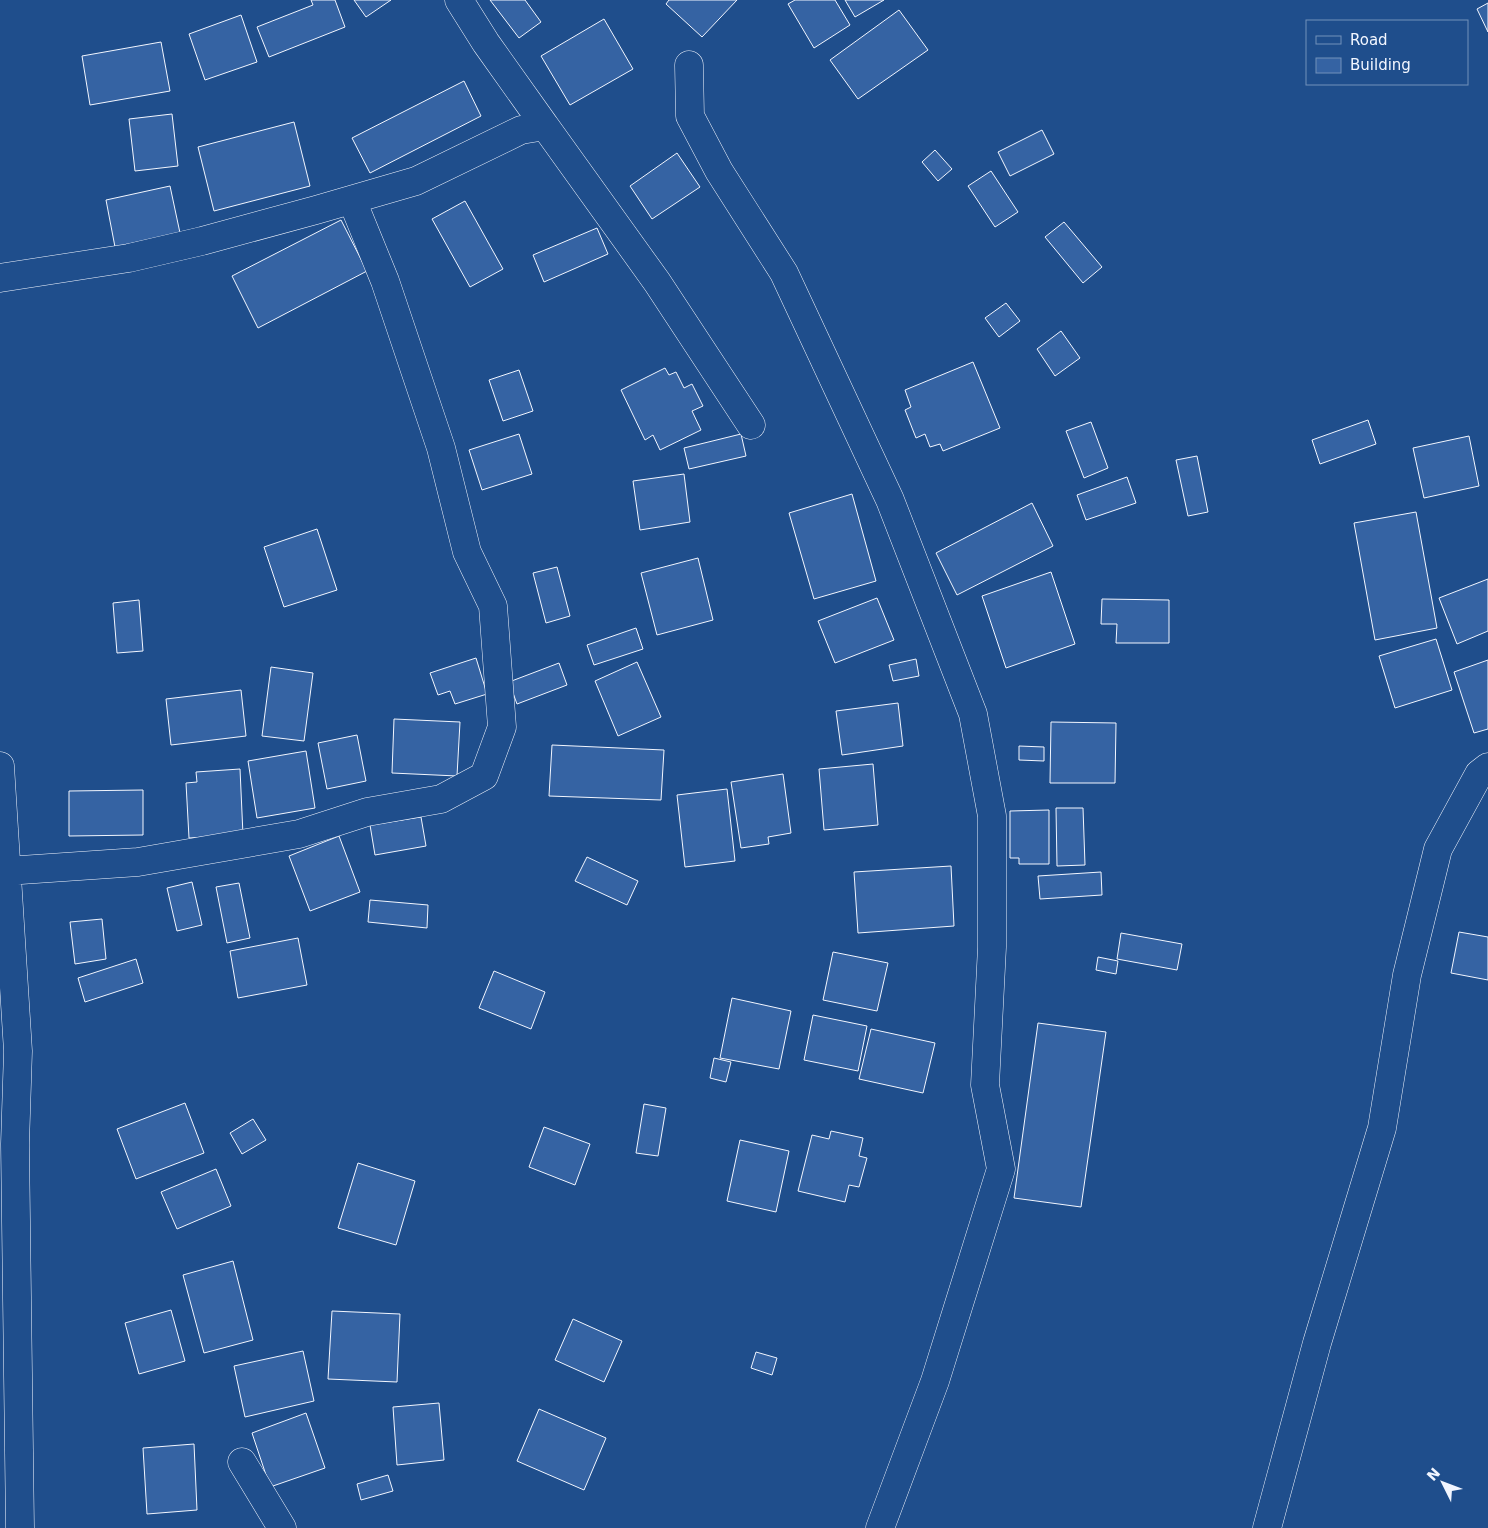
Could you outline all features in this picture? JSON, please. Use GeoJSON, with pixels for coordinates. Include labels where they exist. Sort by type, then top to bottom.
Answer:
{"type":"FeatureCollection","features":[{"type":"Feature","properties":{"kind":"street"},"geometry":{"type":"LineString","coordinates":[[459,0],[486,43],[656,282],[751,426]]}},
{"type":"Feature","properties":{"kind":"street"},"geometry":{"type":"LineString","coordinates":[[689,65],[690,116],[719,171],[784,273],[890,500],[973,714],[992,816],[992,946],[985,1085],[1002,1169],[935,1381],[880,1528]]}},
{"type":"Feature","properties":{"kind":"street"},"geometry":{"type":"LineString","coordinates":[[0,278],[129,258],[202,241],[352,200],[416,181],[521,130],[545,126]]}},
{"type":"Feature","properties":{"kind":"street"},"geometry":{"type":"LineString","coordinates":[[6,871],[138,862],[299,834],[367,812],[441,799],[484,776],[502,727],[493,606],[467,552],[441,448],[385,281],[352,200]]}},
{"type":"Feature","properties":{"kind":"street"},"geometry":{"type":"LineString","coordinates":[[0,766],[18,1051],[15,1144],[20,1528]]}},
{"type":"Feature","properties":{"kind":"street"},"geometry":{"type":"LineString","coordinates":[[1266,1528],[1317,1343],[1382,1128],[1407,975],[1438,849],[1479,774],[1488,767]]}},
{"type":"Feature","properties":{"kind":"street"},"geometry":{"type":"LineString","coordinates":[[242,1462],[282,1528]]}},
{"type":"Feature","properties":{"kind":"building"},"geometry":{"type":"Polygon","coordinates":[[[311,0],[335,0],[345,27],[269,57],[257,27],[313,5],[311,0]]]}},
{"type":"Feature","properties":{"kind":"building"},"geometry":{"type":"Polygon","coordinates":[[[354,0],[391,0],[366,17],[354,0]]]}},
{"type":"Feature","properties":{"kind":"building"},"geometry":{"type":"Polygon","coordinates":[[[490,0],[525,0],[541,22],[519,38],[490,0]]]}},
{"type":"Feature","properties":{"kind":"building"},"geometry":{"type":"Polygon","coordinates":[[[669,0],[737,0],[702,37],[666,4],[669,0]]]}},
{"type":"Feature","properties":{"kind":"building"},"geometry":{"type":"Polygon","coordinates":[[[795,0],[835,0],[850,25],[814,48],[788,4],[795,0]]]}},
{"type":"Feature","properties":{"kind":"building"},"geometry":{"type":"Polygon","coordinates":[[[845,0],[884,0],[855,17],[845,0]]]}},
{"type":"Feature","properties":{"kind":"building"},"geometry":{"type":"Polygon","coordinates":[[[1488,3],[1488,32],[1477,9],[1488,3]]]}},
{"type":"Feature","properties":{"kind":"building"},"geometry":{"type":"Polygon","coordinates":[[[899,10],[928,50],[858,99],[830,60],[899,10]]]}},
{"type":"Feature","properties":{"kind":"building"},"geometry":{"type":"Polygon","coordinates":[[[241,15],[257,62],[205,80],[189,34],[241,15]]]}},
{"type":"Feature","properties":{"kind":"building"},"geometry":{"type":"Polygon","coordinates":[[[604,19],[633,69],[570,105],[541,56],[604,19]]]}},
{"type":"Feature","properties":{"kind":"building"},"geometry":{"type":"Polygon","coordinates":[[[161,42],[170,91],[90,105],[82,56],[161,42]]]}},
{"type":"Feature","properties":{"kind":"building"},"geometry":{"type":"Polygon","coordinates":[[[464,81],[481,116],[370,173],[352,138],[464,81]]]}},
{"type":"Feature","properties":{"kind":"building"},"geometry":{"type":"Polygon","coordinates":[[[172,114],[178,166],[135,171],[129,119],[172,114]]]}},
{"type":"Feature","properties":{"kind":"building"},"geometry":{"type":"Polygon","coordinates":[[[294,122],[310,186],[214,211],[198,147],[294,122]]]}},
{"type":"Feature","properties":{"kind":"building"},"geometry":{"type":"Polygon","coordinates":[[[1042,130],[1054,154],[1010,176],[998,152],[1042,130]]]}},
{"type":"Feature","properties":{"kind":"building"},"geometry":{"type":"Polygon","coordinates":[[[935,150],[952,169],[938,181],[922,162],[935,150]]]}},
{"type":"Feature","properties":{"kind":"building"},"geometry":{"type":"Polygon","coordinates":[[[677,153],[700,187],[652,219],[630,186],[677,153]]]}},
{"type":"Feature","properties":{"kind":"building"},"geometry":{"type":"Polygon","coordinates":[[[991,171],[1018,212],[995,227],[968,186],[991,171]]]}},
{"type":"Feature","properties":{"kind":"building"},"geometry":{"type":"Polygon","coordinates":[[[170,186],[180,233],[115,247],[106,200],[170,186]]]}},
{"type":"Feature","properties":{"kind":"building"},"geometry":{"type":"Polygon","coordinates":[[[465,201],[503,269],[470,287],[432,219],[465,201]]]}},
{"type":"Feature","properties":{"kind":"building"},"geometry":{"type":"Polygon","coordinates":[[[341,220],[367,271],[258,328],[232,276],[341,220]]]}},
{"type":"Feature","properties":{"kind":"building"},"geometry":{"type":"Polygon","coordinates":[[[1064,222],[1102,267],[1083,283],[1045,237],[1064,222]]]}},
{"type":"Feature","properties":{"kind":"building"},"geometry":{"type":"Polygon","coordinates":[[[597,228],[608,254],[544,282],[533,255],[597,228]]]}},
{"type":"Feature","properties":{"kind":"building"},"geometry":{"type":"Polygon","coordinates":[[[1006,303],[1020,321],[999,337],[985,318],[1006,303]]]}},
{"type":"Feature","properties":{"kind":"building"},"geometry":{"type":"Polygon","coordinates":[[[1061,331],[1080,358],[1055,376],[1037,349],[1061,331]]]}},
{"type":"Feature","properties":{"kind":"building"},"geometry":{"type":"Polygon","coordinates":[[[973,362],[1000,428],[943,451],[940,444],[930,447],[925,434],[916,438],[905,410],[911,407],[905,390],[973,362]]]}},
{"type":"Feature","properties":{"kind":"building"},"geometry":{"type":"Polygon","coordinates":[[[665,368],[669,375],[676,372],[684,388],[692,384],[703,406],[692,411],[701,430],[660,450],[653,435],[645,440],[621,390],[665,368]]]}},
{"type":"Feature","properties":{"kind":"building"},"geometry":{"type":"Polygon","coordinates":[[[519,370],[533,411],[503,421],[489,380],[519,370]]]}},
{"type":"Feature","properties":{"kind":"building"},"geometry":{"type":"Polygon","coordinates":[[[1368,420],[1376,444],[1320,464],[1312,440],[1368,420]]]}},
{"type":"Feature","properties":{"kind":"building"},"geometry":{"type":"Polygon","coordinates":[[[1091,422],[1108,468],[1084,478],[1066,431],[1091,422]]]}},
{"type":"Feature","properties":{"kind":"building"},"geometry":{"type":"Polygon","coordinates":[[[519,434],[532,474],[482,490],[469,450],[519,434]]]}},
{"type":"Feature","properties":{"kind":"building"},"geometry":{"type":"Polygon","coordinates":[[[741,434],[746,456],[689,469],[684,448],[741,434]]]}},
{"type":"Feature","properties":{"kind":"building"},"geometry":{"type":"Polygon","coordinates":[[[1469,436],[1479,486],[1424,498],[1413,448],[1469,436]]]}},
{"type":"Feature","properties":{"kind":"building"},"geometry":{"type":"Polygon","coordinates":[[[1197,456],[1208,512],[1188,516],[1176,460],[1197,456]]]}},
{"type":"Feature","properties":{"kind":"building"},"geometry":{"type":"Polygon","coordinates":[[[684,474],[690,522],[640,530],[633,481],[684,474]]]}},
{"type":"Feature","properties":{"kind":"building"},"geometry":{"type":"Polygon","coordinates":[[[1127,477],[1136,503],[1086,520],[1077,495],[1127,477]]]}},
{"type":"Feature","properties":{"kind":"building"},"geometry":{"type":"Polygon","coordinates":[[[852,494],[876,581],[814,599],[789,513],[852,494]]]}},
{"type":"Feature","properties":{"kind":"building"},"geometry":{"type":"Polygon","coordinates":[[[1032,503],[1053,546],[957,595],[936,553],[1032,503]]]}},
{"type":"Feature","properties":{"kind":"building"},"geometry":{"type":"Polygon","coordinates":[[[1416,512],[1437,628],[1375,640],[1354,523],[1416,512]]]}},
{"type":"Feature","properties":{"kind":"building"},"geometry":{"type":"Polygon","coordinates":[[[317,529],[337,590],[284,607],[264,547],[317,529]]]}},
{"type":"Feature","properties":{"kind":"building"},"geometry":{"type":"Polygon","coordinates":[[[698,558],[713,620],[657,635],[641,573],[698,558]]]}},
{"type":"Feature","properties":{"kind":"building"},"geometry":{"type":"Polygon","coordinates":[[[557,567],[570,616],[546,623],[533,573],[557,567]]]}},
{"type":"Feature","properties":{"kind":"building"},"geometry":{"type":"Polygon","coordinates":[[[1051,572],[1075,644],[1006,668],[982,596],[1051,572]]]}},
{"type":"Feature","properties":{"kind":"building"},"geometry":{"type":"Polygon","coordinates":[[[1488,579],[1488,631],[1457,644],[1439,598],[1488,579]]]}},
{"type":"Feature","properties":{"kind":"building"},"geometry":{"type":"Polygon","coordinates":[[[877,598],[894,640],[835,663],[818,621],[877,598]]]}},
{"type":"Feature","properties":{"kind":"building"},"geometry":{"type":"Polygon","coordinates":[[[1102,599],[1169,600],[1169,643],[1116,643],[1117,624],[1101,624],[1102,599]]]}},
{"type":"Feature","properties":{"kind":"building"},"geometry":{"type":"Polygon","coordinates":[[[139,600],[143,651],[117,653],[113,603],[139,600]]]}},
{"type":"Feature","properties":{"kind":"building"},"geometry":{"type":"Polygon","coordinates":[[[636,628],[643,649],[594,665],[587,645],[636,628]]]}},
{"type":"Feature","properties":{"kind":"building"},"geometry":{"type":"Polygon","coordinates":[[[1436,639],[1452,690],[1395,708],[1379,656],[1436,639]]]}},
{"type":"Feature","properties":{"kind":"building"},"geometry":{"type":"Polygon","coordinates":[[[476,658],[487,694],[455,704],[450,691],[438,695],[430,673],[476,658]]]}},
{"type":"Feature","properties":{"kind":"building"},"geometry":{"type":"Polygon","coordinates":[[[916,659],[919,676],[893,681],[889,665],[916,659]]]}},
{"type":"Feature","properties":{"kind":"building"},"geometry":{"type":"Polygon","coordinates":[[[1488,660],[1488,729],[1474,733],[1454,672],[1488,660]]]}},
{"type":"Feature","properties":{"kind":"building"},"geometry":{"type":"Polygon","coordinates":[[[637,662],[661,717],[618,736],[595,681],[637,662]]]}},
{"type":"Feature","properties":{"kind":"building"},"geometry":{"type":"Polygon","coordinates":[[[559,663],[567,685],[517,704],[509,682],[559,663]]]}},
{"type":"Feature","properties":{"kind":"building"},"geometry":{"type":"Polygon","coordinates":[[[271,667],[313,673],[304,741],[262,736],[271,667]]]}},
{"type":"Feature","properties":{"kind":"building"},"geometry":{"type":"Polygon","coordinates":[[[241,690],[246,736],[171,745],[166,699],[241,690]]]}},
{"type":"Feature","properties":{"kind":"building"},"geometry":{"type":"Polygon","coordinates":[[[898,703],[903,746],[842,755],[836,711],[898,703]]]}},
{"type":"Feature","properties":{"kind":"building"},"geometry":{"type":"Polygon","coordinates":[[[394,719],[460,722],[457,776],[392,773],[394,719]]]}},
{"type":"Feature","properties":{"kind":"building"},"geometry":{"type":"Polygon","coordinates":[[[1051,722],[1116,723],[1115,783],[1050,783],[1051,722]]]}},
{"type":"Feature","properties":{"kind":"building"},"geometry":{"type":"Polygon","coordinates":[[[357,735],[366,781],[327,789],[318,743],[357,735]]]}},
{"type":"Feature","properties":{"kind":"building"},"geometry":{"type":"Polygon","coordinates":[[[552,745],[664,750],[661,800],[549,796],[552,745]]]}},
{"type":"Feature","properties":{"kind":"building"},"geometry":{"type":"Polygon","coordinates":[[[1019,746],[1044,747],[1044,761],[1019,760],[1019,746]]]}},
{"type":"Feature","properties":{"kind":"building"},"geometry":{"type":"Polygon","coordinates":[[[306,751],[315,808],[257,818],[248,761],[306,751]]]}},
{"type":"Feature","properties":{"kind":"building"},"geometry":{"type":"Polygon","coordinates":[[[873,764],[878,825],[824,830],[819,769],[873,764]]]}},
{"type":"Feature","properties":{"kind":"building"},"geometry":{"type":"Polygon","coordinates":[[[240,769],[243,835],[189,838],[186,783],[197,782],[196,772],[240,769]]]}},
{"type":"Feature","properties":{"kind":"building"},"geometry":{"type":"Polygon","coordinates":[[[783,774],[791,833],[768,837],[769,844],[741,848],[731,782],[783,774]]]}},
{"type":"Feature","properties":{"kind":"building"},"geometry":{"type":"Polygon","coordinates":[[[727,789],[735,861],[685,867],[677,795],[727,789]]]}},
{"type":"Feature","properties":{"kind":"building"},"geometry":{"type":"Polygon","coordinates":[[[143,790],[143,835],[69,836],[69,791],[143,790]]]}},
{"type":"Feature","properties":{"kind":"building"},"geometry":{"type":"Polygon","coordinates":[[[1056,808],[1083,808],[1085,865],[1057,866],[1056,808]]]}},
{"type":"Feature","properties":{"kind":"building"},"geometry":{"type":"Polygon","coordinates":[[[1049,810],[1049,864],[1019,864],[1019,858],[1010,858],[1010,811],[1049,810]]]}},
{"type":"Feature","properties":{"kind":"building"},"geometry":{"type":"Polygon","coordinates":[[[421,817],[426,846],[375,855],[370,825],[421,817]]]}},
{"type":"Feature","properties":{"kind":"building"},"geometry":{"type":"Polygon","coordinates":[[[339,836],[360,892],[310,911],[289,856],[339,836]]]}},
{"type":"Feature","properties":{"kind":"building"},"geometry":{"type":"Polygon","coordinates":[[[587,857],[638,881],[627,905],[575,881],[587,857]]]}},
{"type":"Feature","properties":{"kind":"building"},"geometry":{"type":"Polygon","coordinates":[[[951,866],[954,926],[858,933],[854,872],[951,866]]]}},
{"type":"Feature","properties":{"kind":"building"},"geometry":{"type":"Polygon","coordinates":[[[1101,872],[1102,895],[1040,899],[1038,876],[1101,872]]]}},
{"type":"Feature","properties":{"kind":"building"},"geometry":{"type":"Polygon","coordinates":[[[192,882],[202,925],[177,931],[167,888],[192,882]]]}},
{"type":"Feature","properties":{"kind":"building"},"geometry":{"type":"Polygon","coordinates":[[[239,883],[250,938],[227,943],[216,887],[239,883]]]}},
{"type":"Feature","properties":{"kind":"building"},"geometry":{"type":"Polygon","coordinates":[[[370,900],[428,905],[427,928],[368,922],[370,900]]]}},
{"type":"Feature","properties":{"kind":"building"},"geometry":{"type":"Polygon","coordinates":[[[102,919],[106,959],[75,964],[70,922],[102,919]]]}},
{"type":"Feature","properties":{"kind":"building"},"geometry":{"type":"Polygon","coordinates":[[[1459,932],[1488,937],[1488,980],[1451,973],[1459,932]]]}},
{"type":"Feature","properties":{"kind":"building"},"geometry":{"type":"Polygon","coordinates":[[[1121,933],[1182,944],[1177,970],[1117,959],[1121,933]]]}},
{"type":"Feature","properties":{"kind":"building"},"geometry":{"type":"Polygon","coordinates":[[[298,938],[307,985],[238,998],[230,951],[298,938]]]}},
{"type":"Feature","properties":{"kind":"building"},"geometry":{"type":"Polygon","coordinates":[[[833,952],[888,963],[877,1011],[823,1000],[833,952]]]}},
{"type":"Feature","properties":{"kind":"building"},"geometry":{"type":"Polygon","coordinates":[[[1098,957],[1118,961],[1116,974],[1096,970],[1098,957]]]}},
{"type":"Feature","properties":{"kind":"building"},"geometry":{"type":"Polygon","coordinates":[[[136,959],[143,983],[85,1002],[78,978],[136,959]]]}},
{"type":"Feature","properties":{"kind":"building"},"geometry":{"type":"Polygon","coordinates":[[[494,971],[545,992],[531,1029],[479,1008],[494,971]]]}},
{"type":"Feature","properties":{"kind":"building"},"geometry":{"type":"Polygon","coordinates":[[[732,998],[791,1011],[779,1069],[720,1058],[732,998]]]}},
{"type":"Feature","properties":{"kind":"building"},"geometry":{"type":"Polygon","coordinates":[[[813,1015],[867,1026],[858,1071],[804,1060],[813,1015]]]}},
{"type":"Feature","properties":{"kind":"building"},"geometry":{"type":"Polygon","coordinates":[[[1038,1023],[1106,1032],[1081,1207],[1014,1198],[1038,1023]]]}},
{"type":"Feature","properties":{"kind":"building"},"geometry":{"type":"Polygon","coordinates":[[[871,1029],[935,1043],[923,1093],[859,1079],[871,1029]]]}},
{"type":"Feature","properties":{"kind":"building"},"geometry":{"type":"Polygon","coordinates":[[[714,1058],[731,1062],[726,1082],[710,1078],[714,1058]]]}},
{"type":"Feature","properties":{"kind":"building"},"geometry":{"type":"Polygon","coordinates":[[[185,1103],[204,1153],[136,1179],[117,1129],[185,1103]]]}},
{"type":"Feature","properties":{"kind":"building"},"geometry":{"type":"Polygon","coordinates":[[[644,1104],[666,1108],[658,1156],[636,1153],[644,1104]]]}},
{"type":"Feature","properties":{"kind":"building"},"geometry":{"type":"Polygon","coordinates":[[[253,1119],[266,1140],[242,1154],[230,1133],[253,1119]]]}},
{"type":"Feature","properties":{"kind":"building"},"geometry":{"type":"Polygon","coordinates":[[[544,1127],[590,1144],[575,1185],[529,1167],[544,1127]]]}},
{"type":"Feature","properties":{"kind":"building"},"geometry":{"type":"Polygon","coordinates":[[[831,1131],[863,1138],[859,1156],[867,1158],[859,1187],[849,1185],[845,1202],[798,1191],[812,1135],[829,1139],[831,1131]]]}},
{"type":"Feature","properties":{"kind":"building"},"geometry":{"type":"Polygon","coordinates":[[[740,1140],[789,1151],[776,1212],[727,1201],[740,1140]]]}},
{"type":"Feature","properties":{"kind":"building"},"geometry":{"type":"Polygon","coordinates":[[[358,1163],[415,1181],[396,1245],[338,1228],[358,1163]]]}},
{"type":"Feature","properties":{"kind":"building"},"geometry":{"type":"Polygon","coordinates":[[[216,1169],[231,1206],[177,1229],[161,1192],[216,1169]]]}},
{"type":"Feature","properties":{"kind":"building"},"geometry":{"type":"Polygon","coordinates":[[[233,1261],[253,1340],[204,1353],[183,1275],[233,1261]]]}},
{"type":"Feature","properties":{"kind":"building"},"geometry":{"type":"Polygon","coordinates":[[[171,1310],[185,1361],[139,1374],[125,1323],[171,1310]]]}},
{"type":"Feature","properties":{"kind":"building"},"geometry":{"type":"Polygon","coordinates":[[[332,1311],[400,1314],[397,1382],[328,1379],[332,1311]]]}},
{"type":"Feature","properties":{"kind":"building"},"geometry":{"type":"Polygon","coordinates":[[[573,1319],[622,1341],[604,1382],[555,1360],[573,1319]]]}},
{"type":"Feature","properties":{"kind":"building"},"geometry":{"type":"Polygon","coordinates":[[[303,1351],[314,1401],[245,1417],[234,1366],[303,1351]]]}},
{"type":"Feature","properties":{"kind":"building"},"geometry":{"type":"Polygon","coordinates":[[[756,1352],[777,1358],[772,1375],[751,1368],[756,1352]]]}},
{"type":"Feature","properties":{"kind":"building"},"geometry":{"type":"Polygon","coordinates":[[[439,1403],[444,1460],[397,1465],[393,1407],[439,1403]]]}},
{"type":"Feature","properties":{"kind":"building"},"geometry":{"type":"Polygon","coordinates":[[[539,1409],[606,1438],[584,1490],[517,1461],[539,1409]]]}},
{"type":"Feature","properties":{"kind":"building"},"geometry":{"type":"Polygon","coordinates":[[[306,1413],[325,1468],[270,1487],[252,1433],[306,1413]]]}},
{"type":"Feature","properties":{"kind":"building"},"geometry":{"type":"Polygon","coordinates":[[[194,1444],[197,1510],[147,1514],[143,1448],[194,1444]]]}},
{"type":"Feature","properties":{"kind":"building"},"geometry":{"type":"Polygon","coordinates":[[[388,1475],[393,1491],[361,1500],[357,1484],[388,1475]]]}}]}
